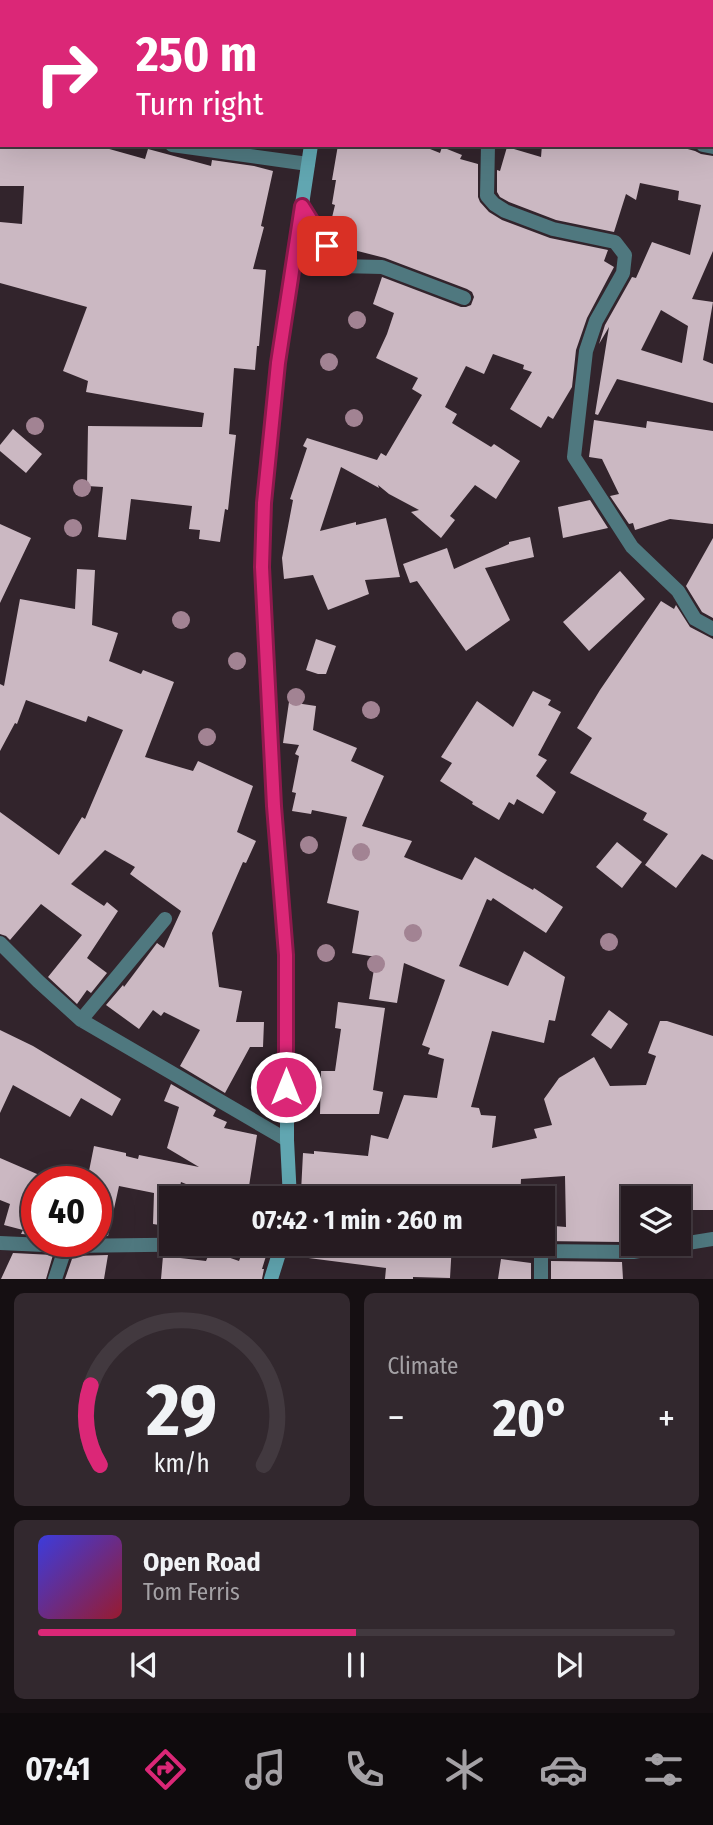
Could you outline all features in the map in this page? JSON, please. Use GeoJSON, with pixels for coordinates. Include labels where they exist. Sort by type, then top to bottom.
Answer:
{"type":"FeatureCollection","features":[{"type":"Feature","properties":{"kind":"street"},"geometry":{"type":"LineString","coordinates":[[186,147],[308,164]]}},
{"type":"Feature","properties":{"kind":"street"},"geometry":{"type":"LineString","coordinates":[[289,1186],[286,1140],[286,955],[274,806],[262,567],[264,503],[278,363],[311,147]]}},
{"type":"Feature","properties":{"kind":"street"},"geometry":{"type":"LineString","coordinates":[[488,147],[487,196],[494,204],[505,211],[553,229],[615,242],[625,255],[623,273],[596,321],[586,351],[573,457],[632,547],[678,591],[695,619],[713,629]]}},
{"type":"Feature","properties":{"kind":"street"},"geometry":{"type":"LineString","coordinates":[[302,206],[340,266],[382,267],[464,298]]}},
{"type":"Feature","properties":{"kind":"street"},"geometry":{"type":"LineString","coordinates":[[81,1020],[165,919]]}},
{"type":"Feature","properties":{"kind":"street"},"geometry":{"type":"LineString","coordinates":[[0,943],[81,1020],[286,1140]]}},
{"type":"Feature","properties":{"kind":"street"},"geometry":{"type":"LineString","coordinates":[[555,1251],[634,1252],[713,1239]]}},
{"type":"Feature","properties":{"kind":"street"},"geometry":{"type":"LineString","coordinates":[[0,1243],[21,1244]]}},
{"type":"Feature","properties":{"kind":"street"},"geometry":{"type":"LineString","coordinates":[[112,1245],[159,1245]]}},
{"type":"Feature","properties":{"kind":"street"},"geometry":{"type":"LineString","coordinates":[[271,1279],[278,1256]]}},
{"type":"Feature","properties":{"kind":"street"},"geometry":{"type":"LineString","coordinates":[[541,1256],[541,1279]]}},
{"type":"Feature","properties":{"kind":"street"},"geometry":{"type":"LineString","coordinates":[[55,1279],[62,1257]]}},
{"type":"Feature","properties":{"kind":"building"},"geometry":{"type":"Polygon","coordinates":[[[0,147],[102,147],[145,159],[148,149],[211,166],[212,160],[273,171],[261,226],[264,227],[253,269],[266,270],[259,346],[255,370],[234,368],[229,434],[236,435],[228,510],[225,509],[220,542],[199,539],[200,530],[189,529],[192,506],[131,499],[126,540],[98,537],[103,487],[87,486],[88,426],[202,427],[204,413],[86,392],[88,381],[63,371],[87,307],[0,283],[0,222],[22,224],[24,186],[0,186],[0,147]]]}},
{"type":"Feature","properties":{"kind":"building"},"geometry":{"type":"Polygon","coordinates":[[[338,147],[425,147],[440,153],[442,147],[462,155],[460,159],[478,164],[478,197],[489,212],[502,220],[550,238],[608,250],[604,261],[614,267],[587,318],[576,350],[572,387],[553,419],[548,416],[541,428],[510,409],[532,372],[523,369],[524,365],[493,354],[484,374],[466,366],[445,407],[457,414],[452,423],[491,447],[494,444],[520,461],[496,499],[475,485],[450,516],[455,520],[441,538],[411,512],[419,510],[341,467],[320,531],[386,518],[400,577],[365,580],[369,594],[328,610],[313,575],[284,579],[282,558],[293,500],[290,499],[307,448],[303,446],[307,438],[377,460],[381,453],[386,456],[422,395],[412,389],[418,378],[376,358],[394,313],[373,304],[382,277],[461,307],[471,305],[474,297],[467,289],[385,258],[338,246],[329,230],[335,205],[332,204],[336,180],[332,180],[338,147]]]}},
{"type":"Feature","properties":{"kind":"building"},"geometry":{"type":"Polygon","coordinates":[[[507,147],[541,157],[542,147],[680,147],[713,156],[713,251],[692,299],[713,302],[703,360],[713,364],[713,403],[617,379],[598,415],[595,414],[609,327],[599,344],[605,325],[632,277],[636,278],[652,242],[690,255],[701,205],[678,200],[679,191],[640,183],[636,200],[626,194],[614,232],[556,220],[500,197],[497,192],[497,170],[500,171],[507,147]],[[661,310],[641,350],[682,363],[688,326],[661,310]]]}},
{"type":"Feature","properties":{"kind":"building"},"geometry":{"type":"Polygon","coordinates":[[[594,420],[646,428],[647,421],[713,431],[713,524],[670,519],[635,530],[633,523],[629,524],[610,496],[619,494],[602,459],[589,457],[594,420]]]}},
{"type":"Feature","properties":{"kind":"building"},"geometry":{"type":"Polygon","coordinates":[[[13,429],[42,454],[26,473],[0,451],[0,445],[13,429]]]}},
{"type":"Feature","properties":{"kind":"building"},"geometry":{"type":"Polygon","coordinates":[[[590,500],[608,528],[563,538],[558,507],[590,500]]]}},
{"type":"Feature","properties":{"kind":"building"},"geometry":{"type":"Polygon","coordinates":[[[0,524],[31,538],[0,603],[0,524]]]}},
{"type":"Feature","properties":{"kind":"building"},"geometry":{"type":"Polygon","coordinates":[[[530,537],[534,557],[485,568],[510,620],[466,651],[417,581],[410,583],[403,564],[447,548],[454,569],[509,542],[530,537]]]}},
{"type":"Feature","properties":{"kind":"building"},"geometry":{"type":"Polygon","coordinates":[[[713,538],[713,618],[702,612],[686,586],[713,538]]]}},
{"type":"Feature","properties":{"kind":"building"},"geometry":{"type":"Polygon","coordinates":[[[77,569],[95,570],[92,625],[118,633],[109,661],[141,674],[143,670],[174,682],[145,757],[193,771],[198,761],[253,786],[237,832],[256,841],[246,863],[243,862],[212,933],[219,987],[242,991],[236,1022],[264,1022],[263,1047],[250,1047],[225,1093],[180,1066],[200,1030],[164,1012],[161,1016],[153,1010],[139,1029],[106,1005],[123,985],[124,987],[157,943],[164,948],[181,911],[130,874],[135,867],[105,850],[71,884],[104,906],[107,902],[118,911],[87,958],[107,973],[91,993],[87,990],[77,1004],[48,977],[82,935],[41,904],[10,940],[0,934],[0,812],[59,855],[82,817],[85,819],[123,730],[88,716],[86,722],[26,700],[17,724],[15,723],[0,751],[0,684],[4,686],[20,599],[75,609],[77,569]]]}},
{"type":"Feature","properties":{"kind":"building"},"geometry":{"type":"Polygon","coordinates":[[[620,571],[645,599],[589,651],[563,622],[620,571]]]}},
{"type":"Feature","properties":{"kind":"building"},"geometry":{"type":"Polygon","coordinates":[[[661,601],[674,609],[676,605],[690,627],[713,639],[713,860],[702,854],[676,888],[645,865],[668,834],[643,820],[647,813],[570,773],[592,738],[577,728],[661,601]]]}},
{"type":"Feature","properties":{"kind":"building"},"geometry":{"type":"Polygon","coordinates":[[[316,639],[336,646],[326,674],[306,670],[316,639]]]}},
{"type":"Feature","properties":{"kind":"building"},"geometry":{"type":"Polygon","coordinates":[[[533,691],[551,700],[548,705],[561,712],[538,755],[547,760],[536,776],[556,792],[543,814],[517,799],[514,805],[509,802],[499,820],[440,781],[452,763],[441,757],[477,701],[513,727],[533,691]]]}},
{"type":"Feature","properties":{"kind":"building"},"geometry":{"type":"Polygon","coordinates":[[[289,702],[316,706],[313,730],[357,748],[351,761],[384,776],[362,826],[412,841],[404,857],[462,880],[475,857],[533,890],[534,888],[563,907],[546,933],[493,898],[491,901],[487,899],[459,966],[508,986],[524,951],[565,977],[555,1021],[549,1020],[544,1043],[492,1031],[471,1107],[479,1108],[481,1115],[496,1116],[492,1148],[537,1138],[534,1129],[552,1125],[544,1099],[559,1078],[594,1057],[610,1086],[646,1085],[656,1056],[648,1053],[660,1021],[667,1021],[713,1036],[713,1210],[691,1210],[691,1186],[621,1186],[621,1242],[555,1241],[555,1226],[566,1227],[565,1176],[521,1179],[521,1186],[301,1186],[303,1153],[314,1154],[314,1151],[368,1156],[371,1135],[388,1139],[404,1095],[437,1098],[444,1059],[428,1054],[430,1048],[422,1045],[445,980],[404,963],[397,1003],[369,999],[376,957],[352,953],[359,911],[327,903],[347,817],[312,810],[311,814],[292,811],[296,793],[292,792],[299,756],[295,754],[299,745],[283,743],[289,702]]]}},
{"type":"Feature","properties":{"kind":"building"},"geometry":{"type":"Polygon","coordinates":[[[617,842],[642,862],[622,888],[596,867],[617,842]]]}},
{"type":"Feature","properties":{"kind":"building"},"geometry":{"type":"Polygon","coordinates":[[[338,1002],[385,1008],[373,1090],[383,1092],[379,1114],[320,1114],[321,1071],[335,1071],[341,1029],[335,1028],[338,1002]]]}},
{"type":"Feature","properties":{"kind":"building"},"geometry":{"type":"Polygon","coordinates":[[[609,1010],[628,1024],[611,1049],[591,1035],[609,1010]]]}},
{"type":"Feature","properties":{"kind":"building"},"geometry":{"type":"Polygon","coordinates":[[[0,1030],[33,1046],[121,1099],[112,1116],[81,1098],[70,1117],[13,1085],[0,1113],[0,1030]]]}},
{"type":"Feature","properties":{"kind":"building"},"geometry":{"type":"Polygon","coordinates":[[[171,1084],[216,1110],[213,1116],[227,1122],[224,1128],[257,1135],[249,1186],[191,1186],[181,1182],[180,1186],[159,1186],[159,1225],[153,1224],[154,1193],[119,1186],[112,1218],[112,1166],[90,1166],[94,1146],[126,1153],[126,1156],[138,1159],[139,1155],[199,1167],[167,1148],[179,1107],[164,1101],[171,1084]]]}},
{"type":"Feature","properties":{"kind":"building"},"geometry":{"type":"Polygon","coordinates":[[[0,1158],[21,1167],[21,1229],[4,1225],[10,1204],[0,1200],[0,1158]]]}},
{"type":"Feature","properties":{"kind":"building"},"geometry":{"type":"Polygon","coordinates":[[[13,1253],[21,1253],[21,1257],[52,1257],[46,1279],[1,1279],[13,1253]]]}},
{"type":"Feature","properties":{"kind":"building"},"geometry":{"type":"Polygon","coordinates":[[[163,1256],[206,1261],[208,1256],[225,1256],[239,1261],[241,1256],[266,1256],[262,1279],[161,1279],[163,1256]]]}},
{"type":"Feature","properties":{"kind":"building"},"geometry":{"type":"Polygon","coordinates":[[[293,1256],[451,1256],[450,1278],[385,1279],[386,1268],[293,1256]]]}},
{"type":"Feature","properties":{"kind":"building"},"geometry":{"type":"Polygon","coordinates":[[[73,1257],[108,1257],[104,1279],[65,1279],[73,1257]]]}},
{"type":"Feature","properties":{"kind":"building"},"geometry":{"type":"Polygon","coordinates":[[[501,1259],[531,1263],[531,1279],[498,1279],[501,1259]]]}},
{"type":"Feature","properties":{"kind":"building"},"geometry":{"type":"Polygon","coordinates":[[[551,1261],[622,1262],[623,1279],[551,1279],[551,1261]]]}},
{"type":"Feature","properties":{"kind":"route"},"geometry":{"type":"LineString","coordinates":[[286,1087],[286,955],[274,806],[262,567],[264,503],[278,363],[302,206],[327,246]]}}]}
